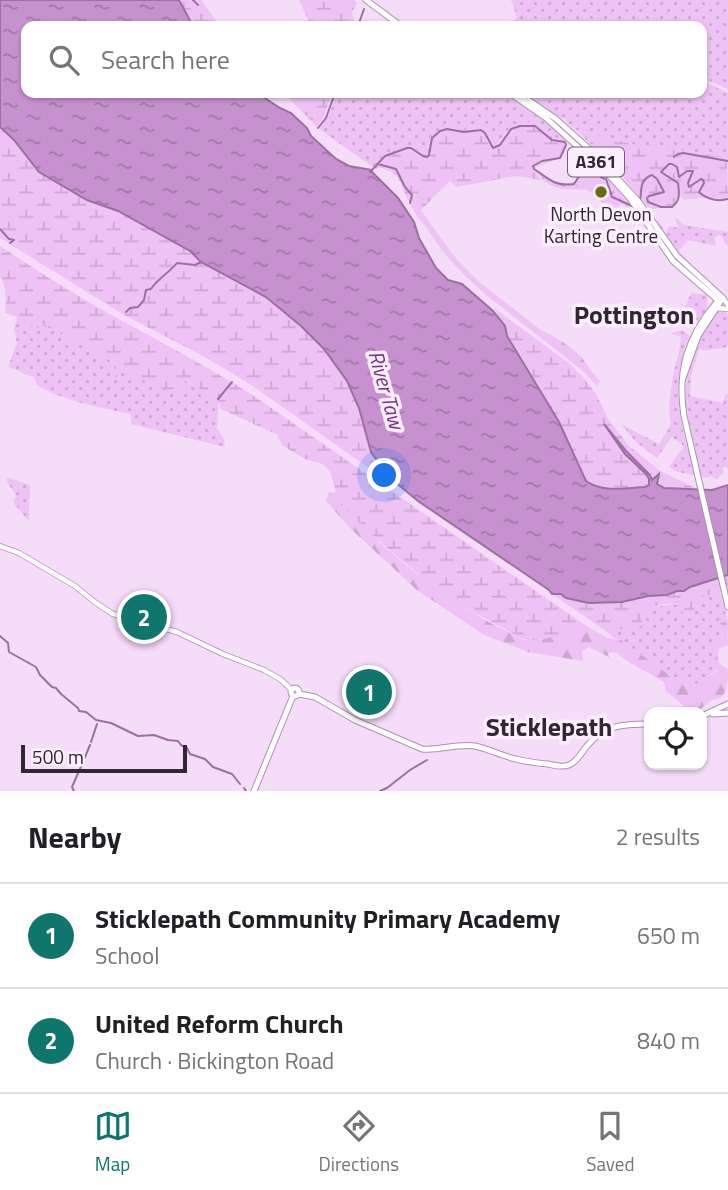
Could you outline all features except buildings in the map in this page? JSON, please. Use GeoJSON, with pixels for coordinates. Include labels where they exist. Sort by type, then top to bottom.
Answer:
{"type":"FeatureCollection","features":[{"type":"Feature","properties":{"kind":"main road"},"geometry":{"type":"LineString","coordinates":[[360,0],[388,21]]}},
{"type":"Feature","properties":{"kind":"main road"},"geometry":{"type":"LineString","coordinates":[[366,0],[394,21]]}},
{"type":"Feature","properties":{"kind":"main road","name":"A361"},"geometry":{"type":"LineString","coordinates":[[517,98],[547,118],[608,174],[629,197],[673,261],[720,299]]}},
{"type":"Feature","properties":{"kind":"main road","name":"A361"},"geometry":{"type":"LineString","coordinates":[[526,98],[550,114],[596,154],[638,201],[677,256],[720,299]]}},
{"type":"Feature","properties":{"kind":"main road"},"geometry":{"type":"LineString","coordinates":[[709,292],[711,310]]}},
{"type":"Feature","properties":{"kind":"main road"},"geometry":{"type":"LineString","coordinates":[[727,605],[681,395],[682,371],[695,331],[720,299],[728,308]]}},
{"type":"Feature","properties":{"kind":"main road"},"geometry":{"type":"LineString","coordinates":[[711,310],[728,308]]}},
{"type":"Feature","properties":{"kind":"main road"},"geometry":{"type":"LineString","coordinates":[[0,546],[19,553],[75,586],[113,614],[177,632],[264,670],[280,679],[295,693],[315,697],[355,720],[422,748],[468,745],[489,749],[521,761],[567,766],[576,760],[601,732],[617,726],[644,724]]}},
{"type":"Feature","properties":{"kind":"main road"},"geometry":{"type":"LineString","coordinates":[[254,791],[295,693]]}},
{"type":"Feature","properties":{"kind":"main road"},"geometry":{"type":"LineString","coordinates":[[707,714],[728,704]]}},
{"type":"Feature","properties":{"kind":"main road"},"geometry":{"type":"LineString","coordinates":[[707,715],[728,713]]}},
{"type":"Feature","properties":{"kind":"green space"},"geometry":{"type":"Polygon","coordinates":[[[0,0],[21,21],[21,98],[103,98],[353,382],[372,449],[394,486],[253,386],[205,357],[124,315],[0,238],[0,0]]]}},
{"type":"Feature","properties":{"kind":"green space"},"geometry":{"type":"Polygon","coordinates":[[[142,0],[201,0],[216,21],[148,21],[142,0]]]}},
{"type":"Feature","properties":{"kind":"green space"},"geometry":{"type":"Polygon","coordinates":[[[299,0],[354,0],[357,3],[352,12],[354,21],[309,21],[299,0]]]}},
{"type":"Feature","properties":{"kind":"green space"},"geometry":{"type":"Polygon","coordinates":[[[511,0],[728,0],[728,89],[707,80],[707,21],[514,21],[517,17],[511,0]]]}},
{"type":"Feature","properties":{"kind":"green space"},"geometry":{"type":"Polygon","coordinates":[[[707,82],[728,93],[728,159],[692,151],[652,149],[576,130],[566,119],[562,119],[533,98],[707,98],[707,82]]]}},
{"type":"Feature","properties":{"kind":"green space"},"geometry":{"type":"Polygon","coordinates":[[[289,98],[330,98],[317,127],[289,98]]]}},
{"type":"Feature","properties":{"kind":"green space"},"geometry":{"type":"Polygon","coordinates":[[[335,98],[513,98],[543,118],[566,138],[565,140],[548,135],[542,126],[531,122],[516,125],[507,131],[496,145],[484,130],[479,128],[441,129],[430,140],[427,156],[384,155],[373,167],[319,129],[328,117],[335,98]]]}},
{"type":"Feature","properties":{"kind":"green space"},"geometry":{"type":"Polygon","coordinates":[[[531,122],[542,126],[548,135],[565,140],[566,145],[562,157],[534,168],[541,180],[516,176],[457,187],[450,181],[421,210],[429,222],[424,225],[411,207],[396,176],[379,167],[373,167],[400,148],[412,148],[427,155],[430,140],[441,129],[479,128],[484,130],[496,145],[513,127],[531,122]]]}},
{"type":"Feature","properties":{"kind":"green space"},"geometry":{"type":"Polygon","coordinates":[[[576,130],[652,149],[692,151],[727,159],[728,199],[684,200],[680,196],[673,208],[650,210],[614,167],[576,130]]]}},
{"type":"Feature","properties":{"kind":"green space"},"geometry":{"type":"Polygon","coordinates":[[[588,161],[612,181],[637,210],[615,202],[605,180],[588,169],[589,190],[557,188],[545,181],[534,168],[553,180],[568,183],[574,182],[588,161]]]}},
{"type":"Feature","properties":{"kind":"green space","name":"North Devon Karting Centre"},"geometry":{"type":"Polygon","coordinates":[[[584,169],[604,180],[615,202],[620,204],[618,211],[611,217],[596,194],[576,186],[584,169]]]}},
{"type":"Feature","properties":{"kind":"green space"},"geometry":{"type":"Polygon","coordinates":[[[674,216],[684,225],[728,232],[728,246],[719,235],[714,238],[716,246],[688,240],[679,251],[691,266],[675,248],[663,229],[661,230],[659,224],[657,225],[658,220],[666,233],[669,226],[679,228],[674,216]]]}},
{"type":"Feature","properties":{"kind":"green space"},"geometry":{"type":"Polygon","coordinates":[[[429,222],[458,261],[478,281],[542,331],[579,354],[600,381],[597,386],[584,372],[463,274],[425,225],[429,222]]]}},
{"type":"Feature","properties":{"kind":"green space"},"geometry":{"type":"Polygon","coordinates":[[[418,240],[435,270],[501,321],[494,308],[570,364],[596,394],[608,419],[629,446],[660,471],[695,488],[687,488],[728,492],[601,488],[586,481],[559,422],[507,336],[456,309],[418,240]]]}},
{"type":"Feature","properties":{"kind":"green space"},"geometry":{"type":"Polygon","coordinates":[[[0,246],[89,302],[251,394],[585,625],[542,639],[528,640],[518,637],[437,588],[397,556],[340,504],[340,496],[336,492],[330,471],[323,464],[305,459],[283,446],[276,434],[221,409],[218,400],[185,380],[183,396],[150,384],[123,367],[115,379],[116,364],[92,350],[41,324],[38,328],[16,322],[17,317],[5,313],[5,289],[0,276],[0,246]]]}},
{"type":"Feature","properties":{"kind":"green space"},"geometry":{"type":"Polygon","coordinates":[[[705,291],[707,296],[707,306],[699,319],[691,326],[674,324],[680,320],[691,293],[706,295],[705,291]]]}},
{"type":"Feature","properties":{"kind":"green space"},"geometry":{"type":"Polygon","coordinates":[[[716,310],[728,314],[728,346],[707,351],[699,349],[691,376],[690,396],[723,403],[728,393],[728,470],[723,467],[723,473],[717,479],[678,472],[669,467],[684,446],[672,437],[657,458],[637,443],[621,424],[659,444],[671,425],[669,408],[681,336],[670,334],[682,331],[689,336],[680,369],[678,398],[686,443],[691,460],[695,460],[696,453],[685,402],[686,375],[697,340],[716,310]]]}},
{"type":"Feature","properties":{"kind":"green space"},"geometry":{"type":"Polygon","coordinates":[[[16,322],[38,328],[41,324],[92,350],[116,364],[115,378],[123,367],[150,384],[183,395],[184,380],[219,400],[217,428],[224,439],[225,447],[131,424],[131,414],[71,400],[37,385],[34,377],[8,367],[17,343],[14,329],[16,322]]]}},
{"type":"Feature","properties":{"kind":"green space"},"geometry":{"type":"Polygon","coordinates":[[[6,477],[30,485],[29,521],[15,505],[13,499],[16,497],[6,477]]]}},
{"type":"Feature","properties":{"kind":"green space"},"geometry":{"type":"Polygon","coordinates":[[[336,492],[380,543],[412,570],[483,619],[524,640],[540,640],[585,625],[607,638],[621,640],[672,677],[692,687],[718,670],[713,661],[714,652],[723,635],[720,623],[727,622],[728,645],[720,648],[718,655],[720,664],[728,669],[724,694],[703,707],[685,707],[666,691],[664,682],[615,652],[608,653],[609,657],[589,647],[582,651],[583,661],[528,652],[484,635],[417,590],[351,529],[326,501],[328,493],[336,492]]]}},
{"type":"Feature","properties":{"kind":"green space"},"geometry":{"type":"Polygon","coordinates":[[[728,575],[728,595],[723,596],[721,592],[698,598],[692,619],[685,616],[675,604],[663,604],[642,612],[642,626],[607,632],[552,594],[561,594],[566,598],[589,603],[622,602],[684,591],[728,575]]]}},
{"type":"Feature","properties":{"kind":"green space"},"geometry":{"type":"Polygon","coordinates":[[[720,592],[728,621],[728,641],[727,623],[720,624],[723,635],[714,651],[718,669],[692,687],[672,677],[607,632],[641,626],[645,608],[674,604],[681,610],[694,614],[698,598],[720,592]]]}},
{"type":"Feature","properties":{"kind":"water","name":"River Taw"},"geometry":{"type":"Polygon","coordinates":[[[0,0],[179,0],[190,21],[21,21],[21,98],[265,98],[291,113],[336,159],[349,166],[372,170],[398,198],[414,222],[419,238],[436,268],[448,280],[462,284],[493,311],[505,326],[507,336],[559,422],[586,481],[600,487],[622,489],[649,485],[646,474],[625,454],[604,424],[652,480],[659,474],[657,484],[664,488],[712,490],[728,485],[728,575],[684,591],[622,602],[589,603],[566,598],[561,594],[552,594],[418,501],[389,477],[371,452],[359,408],[347,381],[324,349],[301,326],[266,297],[201,262],[190,251],[118,211],[87,200],[39,172],[0,127],[0,0]]]}},
{"type":"Feature","properties":{"kind":"waterway"},"geometry":{"type":"LineString","coordinates":[[193,0],[198,5]]}},
{"type":"Feature","properties":{"kind":"waterway"},"geometry":{"type":"LineString","coordinates":[[360,21],[364,9]]}},
{"type":"Feature","properties":{"kind":"waterway"},"geometry":{"type":"LineString","coordinates":[[318,128],[326,118],[333,98]]}},
{"type":"Feature","properties":{"kind":"waterway"},"geometry":{"type":"LineString","coordinates":[[370,172],[385,156],[407,148],[427,157],[432,138],[447,129],[464,132],[481,130],[493,148],[500,145],[511,129],[535,126],[552,140],[565,142],[566,145],[560,158],[542,161],[533,166],[534,169],[552,181],[567,185],[574,184],[587,167],[606,179],[612,197],[632,206]]}},
{"type":"Feature","properties":{"kind":"waterway"},"geometry":{"type":"LineString","coordinates":[[674,157],[683,153],[728,161]]}},
{"type":"Feature","properties":{"kind":"waterway"},"geometry":{"type":"LineString","coordinates":[[378,164],[396,169],[412,195],[410,203]]}},
{"type":"Feature","properties":{"kind":"waterway"},"geometry":{"type":"LineString","coordinates":[[640,201],[643,182],[652,175],[664,192],[649,196],[648,202],[661,207],[672,207],[677,202],[678,183],[661,172],[669,164],[677,167],[679,177],[687,171],[693,171],[689,187],[701,179],[704,183],[699,192],[716,200],[728,199]]}},
{"type":"Feature","properties":{"kind":"waterway"},"geometry":{"type":"LineString","coordinates":[[0,229],[9,239],[14,240],[10,243]]}},
{"type":"Feature","properties":{"kind":"waterway"},"geometry":{"type":"LineString","coordinates":[[126,312],[130,308],[138,307],[144,300],[146,290],[151,289],[177,263],[195,265],[201,262]]}},
{"type":"Feature","properties":{"kind":"waterway"},"geometry":{"type":"LineString","coordinates":[[218,399],[232,382]]}},
{"type":"Feature","properties":{"kind":"waterway"},"geometry":{"type":"LineString","coordinates":[[0,636],[8,643],[9,652],[36,667],[40,675],[79,711],[138,736],[154,735],[178,741],[190,754],[232,774],[240,784]]}},
{"type":"Feature","properties":{"kind":"waterway"},"geometry":{"type":"LineString","coordinates":[[91,742],[97,724]]}},
{"type":"Feature","properties":{"kind":"waterway"},"geometry":{"type":"LineString","coordinates":[[80,769],[90,745]]}},
{"type":"Feature","properties":{"kind":"waterway"},"geometry":{"type":"LineString","coordinates":[[380,791],[427,760]]}},
{"type":"Feature","properties":{"kind":"waterway"},"geometry":{"type":"LineString","coordinates":[[74,791],[72,787],[79,771]]}},
{"type":"Feature","properties":{"kind":"place","name":"North Devon Karting Centre"},"geometry":{"type":"Point","coordinates":[601,192]}},
{"type":"Feature","properties":{"kind":"place","name":"United Reform Church"},"geometry":{"type":"Point","coordinates":[144,617]}},
{"type":"Feature","properties":{"kind":"place","name":"Sticklepath Community Primary Academy"},"geometry":{"type":"Point","coordinates":[369,692]}},
{"type":"Feature","properties":{"kind":"district","name":"Pottington"},"geometry":{"type":"Point","coordinates":[634,315]}},
{"type":"Feature","properties":{"kind":"district","name":"Sticklepath"},"geometry":{"type":"Point","coordinates":[549,727]}}]}
